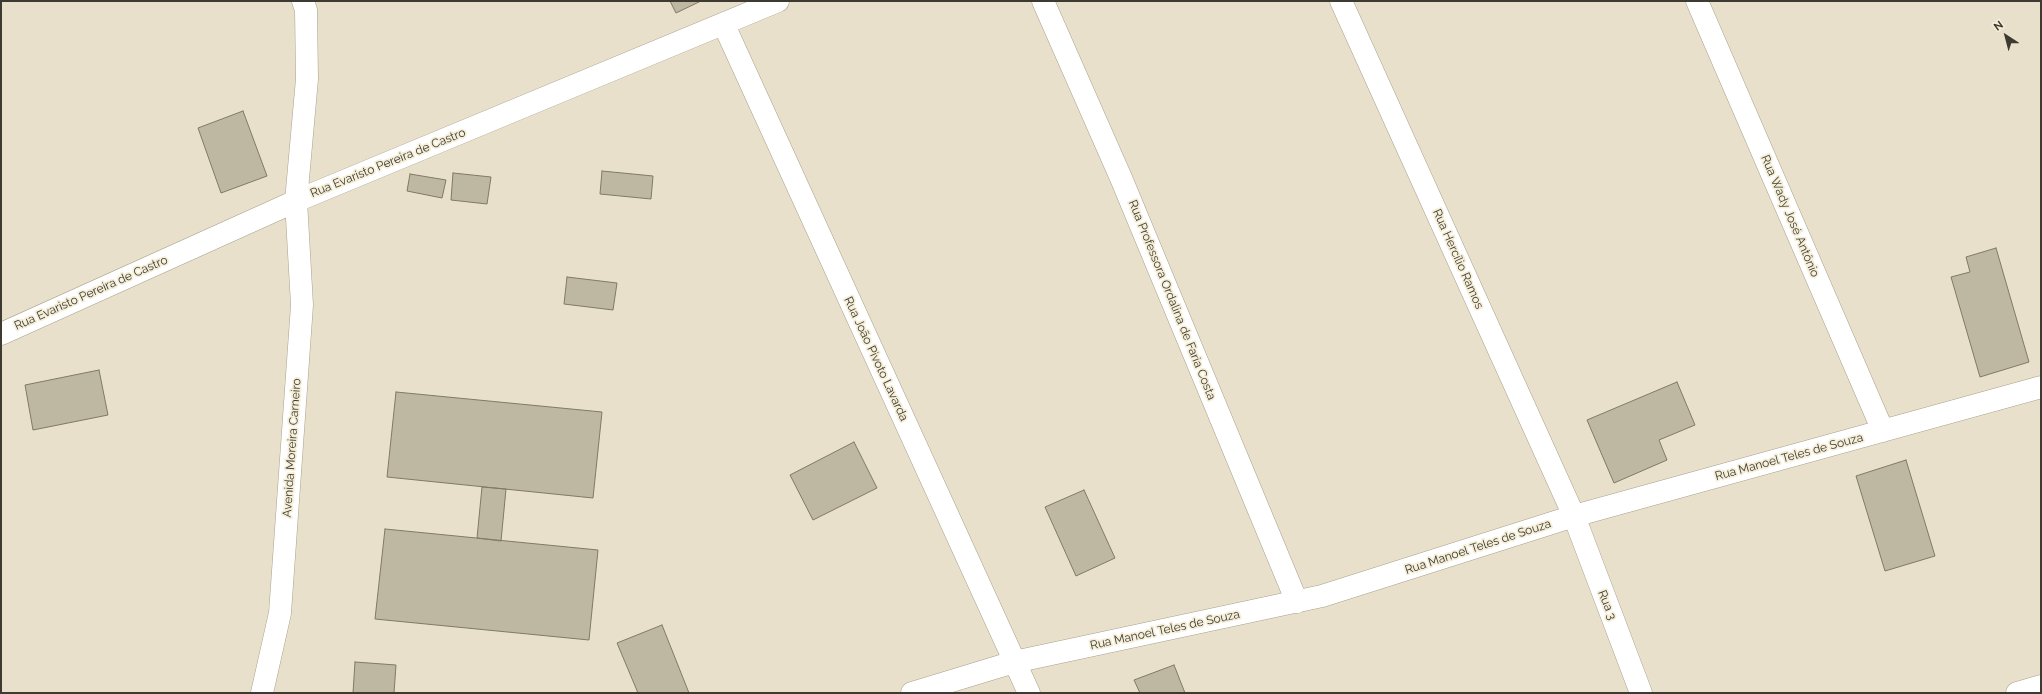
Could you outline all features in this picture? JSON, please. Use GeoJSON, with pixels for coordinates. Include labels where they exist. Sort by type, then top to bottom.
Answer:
{"type":"FeatureCollection","features":[{"type":"Feature","properties":{"kind":"street","name":"Avenida Moreira Carneiro"},"geometry":{"type":"LineString","coordinates":[[262,693],[280,614],[301,313],[296,201],[307,79],[306,10],[303,1]]}},
{"type":"Feature","properties":{"kind":"street","name":"Rua Evaristo Pereira de Castro"},"geometry":{"type":"LineString","coordinates":[[1,334],[296,201],[724,25],[778,1]]}},
{"type":"Feature","properties":{"kind":"street","name":"Rua Professora Ordalina de Faria Costa"},"geometry":{"type":"LineString","coordinates":[[1043,1],[1122,178],[1297,602]]}},
{"type":"Feature","properties":{"kind":"street","name":"Rua Hercílio Ramos"},"geometry":{"type":"LineString","coordinates":[[1341,1],[1574,516]]}},
{"type":"Feature","properties":{"kind":"street","name":"Rua Wady José Antônio"},"geometry":{"type":"LineString","coordinates":[[1698,1],[1883,431]]}},
{"type":"Feature","properties":{"kind":"street","name":"Rua João Pivoto Lavarda"},"geometry":{"type":"LineString","coordinates":[[724,25],[1029,693]]}},
{"type":"Feature","properties":{"kind":"street","name":"Rua Manoel Teles de Souza"},"geometry":{"type":"LineString","coordinates":[[912,693],[1014,662],[1322,596],[1574,516],[2041,387]]}},
{"type":"Feature","properties":{"kind":"street","name":"Rua 3"},"geometry":{"type":"LineString","coordinates":[[1574,516],[1640,693]]}},
{"type":"Feature","properties":{"kind":"street"},"geometry":{"type":"LineString","coordinates":[[2017,693],[2041,686]]}},
{"type":"Feature","properties":{"kind":"building"},"geometry":{"type":"Polygon","coordinates":[[[670,1],[701,1],[676,13],[670,1]]]}},
{"type":"Feature","properties":{"kind":"building"},"geometry":{"type":"Polygon","coordinates":[[[243,111],[267,176],[221,193],[198,128],[243,111]]]}},
{"type":"Feature","properties":{"kind":"building"},"geometry":{"type":"Polygon","coordinates":[[[602,171],[653,176],[651,199],[600,194],[602,171]]]}},
{"type":"Feature","properties":{"kind":"building"},"geometry":{"type":"Polygon","coordinates":[[[453,173],[491,177],[487,204],[451,200],[453,173]]]}},
{"type":"Feature","properties":{"kind":"building"},"geometry":{"type":"Polygon","coordinates":[[[410,174],[446,180],[442,198],[407,191],[410,174]]]}},
{"type":"Feature","properties":{"kind":"building"},"geometry":{"type":"Polygon","coordinates":[[[1996,248],[2029,362],[1980,377],[1951,277],[1970,272],[1966,257],[1996,248]]]}},
{"type":"Feature","properties":{"kind":"building"},"geometry":{"type":"Polygon","coordinates":[[[567,277],[617,283],[613,310],[564,304],[567,277]]]}},
{"type":"Feature","properties":{"kind":"building"},"geometry":{"type":"Polygon","coordinates":[[[99,370],[108,415],[33,430],[25,385],[99,370]]]}},
{"type":"Feature","properties":{"kind":"building"},"geometry":{"type":"Polygon","coordinates":[[[1677,382],[1695,425],[1659,440],[1667,460],[1614,483],[1587,420],[1677,382]]]}},
{"type":"Feature","properties":{"kind":"building"},"geometry":{"type":"Polygon","coordinates":[[[396,392],[602,412],[593,498],[387,477],[396,392]]]}},
{"type":"Feature","properties":{"kind":"building"},"geometry":{"type":"Polygon","coordinates":[[[854,442],[877,488],[813,520],[790,475],[854,442]]]}},
{"type":"Feature","properties":{"kind":"building"},"geometry":{"type":"Polygon","coordinates":[[[1906,460],[1935,556],[1885,571],[1856,476],[1906,460]]]}},
{"type":"Feature","properties":{"kind":"building"},"geometry":{"type":"Polygon","coordinates":[[[482,487],[506,489],[501,541],[477,538],[482,487]]]}},
{"type":"Feature","properties":{"kind":"building"},"geometry":{"type":"Polygon","coordinates":[[[1084,490],[1115,558],[1076,576],[1045,507],[1084,490]]]}},
{"type":"Feature","properties":{"kind":"building"},"geometry":{"type":"Polygon","coordinates":[[[385,529],[598,550],[589,640],[375,619],[385,529]]]}},
{"type":"Feature","properties":{"kind":"building"},"geometry":{"type":"Polygon","coordinates":[[[662,625],[689,693],[638,693],[617,643],[662,625]]]}},
{"type":"Feature","properties":{"kind":"building"},"geometry":{"type":"Polygon","coordinates":[[[355,662],[396,665],[394,693],[353,693],[355,662]]]}},
{"type":"Feature","properties":{"kind":"building"},"geometry":{"type":"Polygon","coordinates":[[[1174,665],[1185,693],[1140,693],[1134,680],[1174,665]]]}}]}
